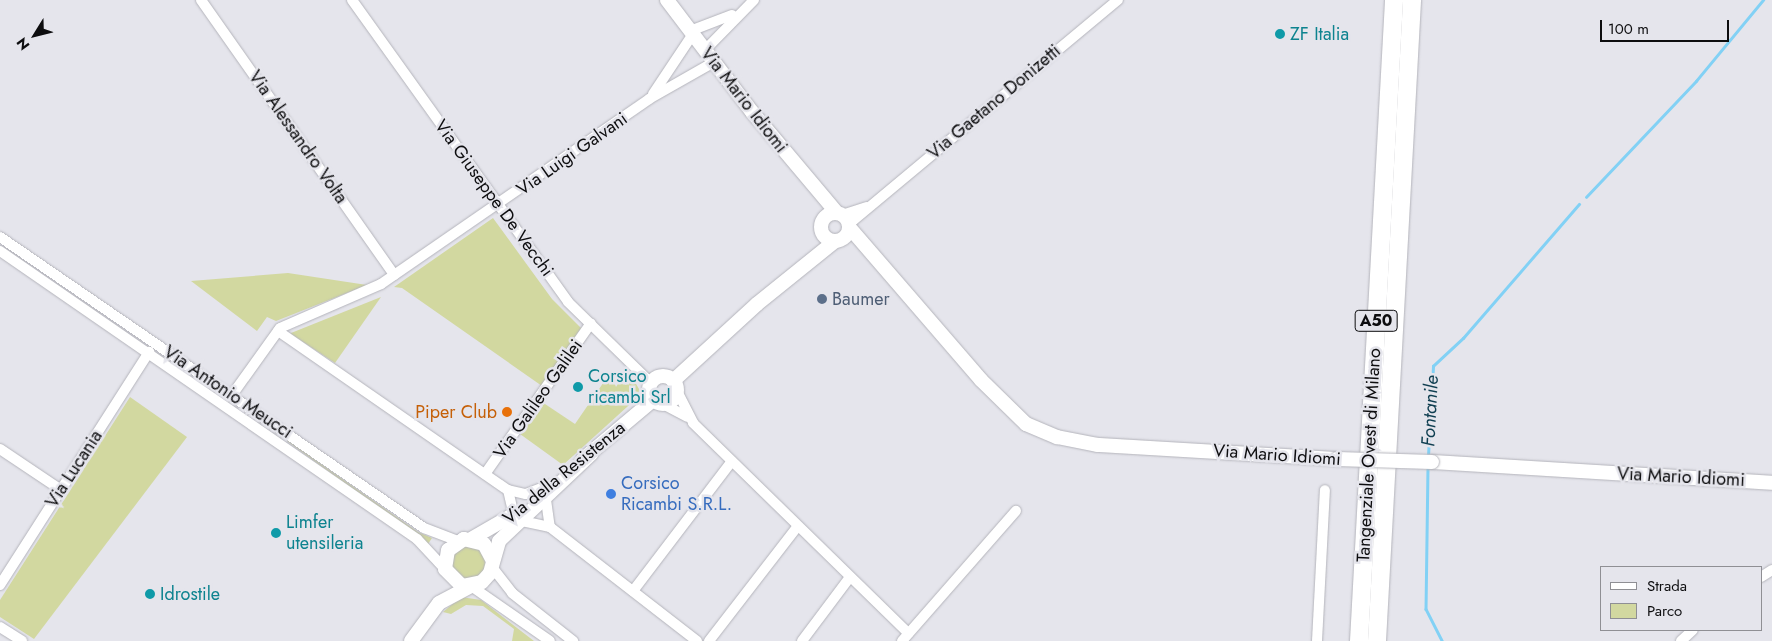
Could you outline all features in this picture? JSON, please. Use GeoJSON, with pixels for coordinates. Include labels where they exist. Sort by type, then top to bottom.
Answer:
{"type":"FeatureCollection","features":[{"type":"Feature","properties":{"kind":"highway","name":"Tangenziale Ovest di Milano"},"geometry":{"type":"LineString","coordinates":[[1359,641],[1394,0]]}},
{"type":"Feature","properties":{"kind":"highway","name":"Tangenziale Ovest di Milano"},"geometry":{"type":"LineString","coordinates":[[1377,641],[1412,0]]}},
{"type":"Feature","properties":{"kind":"street","name":"Via Alessandro Volta"},"geometry":{"type":"LineString","coordinates":[[201,0],[394,275]]}},
{"type":"Feature","properties":{"kind":"street","name":"Via Giuseppe De Vecchi"},"geometry":{"type":"LineString","coordinates":[[352,0],[568,302],[651,383]]}},
{"type":"Feature","properties":{"kind":"street","name":"Via Mario Idiomi"},"geometry":{"type":"LineString","coordinates":[[667,0],[714,62],[824,198],[840,225],[864,245],[982,380],[1026,424],[1057,437],[1098,445],[1337,459],[1432,462],[1772,483]]}},
{"type":"Feature","properties":{"kind":"street"},"geometry":{"type":"LineString","coordinates":[[692,33],[737,12],[754,0]]}},
{"type":"Feature","properties":{"kind":"street","name":"Via Gaetano Donizetti"},"geometry":{"type":"LineString","coordinates":[[840,225],[870,206],[1118,0]]}},
{"type":"Feature","properties":{"kind":"street"},"geometry":{"type":"LineString","coordinates":[[705,50],[737,12]]}},
{"type":"Feature","properties":{"kind":"street","name":"Via Luigi Galvani"},"geometry":{"type":"LineString","coordinates":[[649,99],[692,33]]}},
{"type":"Feature","properties":{"kind":"street","name":"Via Luigi Galvani"},"geometry":{"type":"LineString","coordinates":[[278,331],[394,275],[499,205],[649,99],[714,62]]}},
{"type":"Feature","properties":{"kind":"street"},"geometry":{"type":"LineString","coordinates":[[814,254],[822,232],[840,225]]}},
{"type":"Feature","properties":{"kind":"street"},"geometry":{"type":"LineString","coordinates":[[675,386],[814,254],[840,225]]}},
{"type":"Feature","properties":{"kind":"street","name":"Via Antonio Meucci"},"geometry":{"type":"LineString","coordinates":[[0,237],[232,394],[424,528],[464,540]]}},
{"type":"Feature","properties":{"kind":"street","name":"Via Antonio Meucci"},"geometry":{"type":"LineString","coordinates":[[0,251],[149,352],[417,539],[445,569]]}},
{"type":"Feature","properties":{"kind":"street","name":"Via Galileo Galilei"},"geometry":{"type":"LineString","coordinates":[[485,474],[591,323]]}},
{"type":"Feature","properties":{"kind":"street"},"geometry":{"type":"LineString","coordinates":[[232,394],[278,331],[508,490],[526,494],[549,486]]}},
{"type":"Feature","properties":{"kind":"street","name":"Via Lucania"},"geometry":{"type":"LineString","coordinates":[[0,585],[149,352]]}},
{"type":"Feature","properties":{"kind":"street"},"geometry":{"type":"LineString","coordinates":[[693,422],[675,386],[664,377],[651,383],[658,402],[693,422],[850,577],[905,637],[1016,511]]}},
{"type":"Feature","properties":{"kind":"street","name":"Via della Resistenza"},"geometry":{"type":"LineString","coordinates":[[464,540],[518,518],[549,486],[658,402],[672,401],[675,386]]}},
{"type":"Feature","properties":{"kind":"street"},"geometry":{"type":"LineString","coordinates":[[0,449],[61,490]]}},
{"type":"Feature","properties":{"kind":"street"},"geometry":{"type":"LineString","coordinates":[[439,602],[486,578],[500,542],[518,518],[546,500],[591,454]]}},
{"type":"Feature","properties":{"kind":"street"},"geometry":{"type":"LineString","coordinates":[[633,591],[732,461]]}},
{"type":"Feature","properties":{"kind":"street"},"geometry":{"type":"LineString","coordinates":[[508,490],[518,518]]}},
{"type":"Feature","properties":{"kind":"street"},"geometry":{"type":"LineString","coordinates":[[1317,641],[1326,490]]}},
{"type":"Feature","properties":{"kind":"street"},"geometry":{"type":"LineString","coordinates":[[546,500],[550,527]]}},
{"type":"Feature","properties":{"kind":"street"},"geometry":{"type":"LineString","coordinates":[[518,518],[550,527],[697,641]]}},
{"type":"Feature","properties":{"kind":"street"},"geometry":{"type":"LineString","coordinates":[[709,641],[798,526]]}},
{"type":"Feature","properties":{"kind":"street"},"geometry":{"type":"LineString","coordinates":[[411,641],[439,602],[446,555],[464,540],[484,544],[492,563],[512,593],[573,641]]}},
{"type":"Feature","properties":{"kind":"street"},"geometry":{"type":"LineString","coordinates":[[445,569],[454,581],[471,586],[550,641]]}},
{"type":"Feature","properties":{"kind":"street"},"geometry":{"type":"LineString","coordinates":[[802,641],[850,577]]}},
{"type":"Feature","properties":{"kind":"street"},"geometry":{"type":"LineString","coordinates":[[0,627],[22,641]]}},
{"type":"Feature","properties":{"kind":"street"},"geometry":{"type":"LineString","coordinates":[[1681,641],[1691,631]]}},
{"type":"Feature","properties":{"kind":"green space"},"geometry":{"type":"Polygon","coordinates":[[[493,218],[552,299],[581,328],[542,386],[402,288],[394,287],[493,218]]]}},
{"type":"Feature","properties":{"kind":"green space"},"geometry":{"type":"Polygon","coordinates":[[[288,273],[367,285],[276,321],[267,317],[257,331],[191,281],[288,273]]]}},
{"type":"Feature","properties":{"kind":"green space"},"geometry":{"type":"Polygon","coordinates":[[[381,297],[335,363],[291,334],[291,333],[381,297]]]}},
{"type":"Feature","properties":{"kind":"green space"},"geometry":{"type":"Polygon","coordinates":[[[610,373],[616,387],[620,381],[626,385],[632,377],[639,389],[638,397],[563,465],[520,434],[542,402],[575,424],[610,373]]]}},
{"type":"Feature","properties":{"kind":"green space"},"geometry":{"type":"Polygon","coordinates":[[[130,397],[187,437],[34,639],[0,617],[0,600],[130,397]]]}},
{"type":"Feature","properties":{"kind":"green space"},"geometry":{"type":"Polygon","coordinates":[[[254,417],[418,532],[432,538],[428,544],[254,417]]]}},
{"type":"Feature","properties":{"kind":"green space"},"geometry":{"type":"Polygon","coordinates":[[[468,546],[475,547],[480,551],[484,556],[484,570],[480,575],[475,579],[468,580],[461,579],[456,575],[452,570],[451,563],[452,556],[456,551],[461,547],[468,546]]]}},
{"type":"Feature","properties":{"kind":"green space"},"geometry":{"type":"Polygon","coordinates":[[[461,597],[481,600],[534,641],[512,641],[514,629],[483,606],[466,605],[451,614],[443,612],[461,597]]]}},
{"type":"Feature","properties":{"kind":"waterway"},"geometry":{"type":"LineString","coordinates":[[1586,197],[1696,81],[1763,0]]}},
{"type":"Feature","properties":{"kind":"waterway","name":"Fontanile"},"geometry":{"type":"LineString","coordinates":[[1428,456],[1433,366],[1463,338],[1579,204]]}},
{"type":"Feature","properties":{"kind":"waterway","name":"Fontanile"},"geometry":{"type":"LineString","coordinates":[[1428,467],[1426,609],[1442,641]]}},
{"type":"Feature","properties":{"kind":"place","name":"ZF Italia"},"geometry":{"type":"Point","coordinates":[1280,34]}},
{"type":"Feature","properties":{"kind":"place","name":"Baumer"},"geometry":{"type":"Point","coordinates":[822,299]}},
{"type":"Feature","properties":{"kind":"place","name":"Corsico ricambi Srl"},"geometry":{"type":"Point","coordinates":[578,387]}},
{"type":"Feature","properties":{"kind":"place","name":"Piper Club"},"geometry":{"type":"Point","coordinates":[507,412]}},
{"type":"Feature","properties":{"kind":"place","name":"Corsico Ricambi S.R.L."},"geometry":{"type":"Point","coordinates":[611,494]}},
{"type":"Feature","properties":{"kind":"place","name":"Limfer utensileria"},"geometry":{"type":"Point","coordinates":[276,533]}},
{"type":"Feature","properties":{"kind":"place","name":"Idrostile"},"geometry":{"type":"Point","coordinates":[150,594]}}]}
